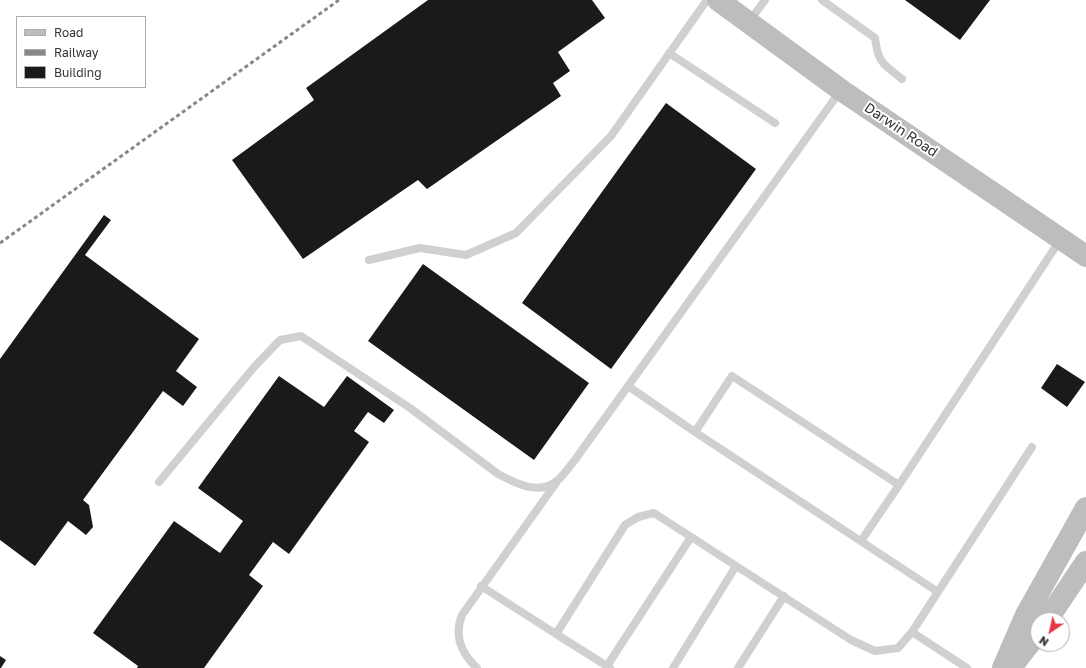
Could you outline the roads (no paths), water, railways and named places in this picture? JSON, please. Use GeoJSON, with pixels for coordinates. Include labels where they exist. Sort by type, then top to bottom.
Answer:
{"type":"FeatureCollection","features":[{"type":"Feature","properties":{"kind":"street","name":"Darwin Road"},"geometry":{"type":"LineString","coordinates":[[718,0],[841,90],[1086,256]]}},
{"type":"Feature","properties":{"kind":"street"},"geometry":{"type":"LineString","coordinates":[[1003,668],[1026,615],[1086,508]]}},
{"type":"Feature","properties":{"kind":"street"},"geometry":{"type":"LineString","coordinates":[[1052,612],[1086,562]]}},
{"type":"Feature","properties":{"kind":"street"},"geometry":{"type":"LineString","coordinates":[[1010,668],[1030,643]]}},
{"type":"Feature","properties":{"kind":"lane"},"geometry":{"type":"LineString","coordinates":[[370,260],[420,248],[466,256],[516,233],[611,136],[707,0]]}},
{"type":"Feature","properties":{"kind":"lane"},"geometry":{"type":"LineString","coordinates":[[749,22],[765,0]]}},
{"type":"Feature","properties":{"kind":"lane"},"geometry":{"type":"LineString","coordinates":[[822,0],[875,38],[877,54],[883,64],[902,79]]}},
{"type":"Feature","properties":{"kind":"lane"},"geometry":{"type":"LineString","coordinates":[[669,53],[774,123]]}},
{"type":"Feature","properties":{"kind":"lane"},"geometry":{"type":"LineString","coordinates":[[477,668],[465,655],[458,634],[462,614],[841,90]]}},
{"type":"Feature","properties":{"kind":"lane"},"geometry":{"type":"LineString","coordinates":[[861,542],[1061,239]]}},
{"type":"Feature","properties":{"kind":"lane"},"geometry":{"type":"LineString","coordinates":[[159,482],[254,366],[280,340],[301,336],[410,408],[498,474],[511,481],[532,488],[548,486],[557,481]]}},
{"type":"Feature","properties":{"kind":"lane"},"geometry":{"type":"LineString","coordinates":[[695,432],[732,376],[899,485]]}},
{"type":"Feature","properties":{"kind":"lane"},"geometry":{"type":"LineString","coordinates":[[628,386],[695,432],[938,592]]}},
{"type":"Feature","properties":{"kind":"lane"},"geometry":{"type":"LineString","coordinates":[[556,634],[626,525],[638,517],[654,513],[851,640],[875,651],[898,648],[912,632],[1032,447]]}},
{"type":"Feature","properties":{"kind":"lane"},"geometry":{"type":"LineString","coordinates":[[481,586],[608,667],[691,537]]}},
{"type":"Feature","properties":{"kind":"lane"},"geometry":{"type":"LineString","coordinates":[[673,668],[736,566]]}},
{"type":"Feature","properties":{"kind":"lane"},"geometry":{"type":"LineString","coordinates":[[738,668],[784,596]]}},
{"type":"Feature","properties":{"kind":"lane"},"geometry":{"type":"LineString","coordinates":[[912,632],[967,668]]}},
{"type":"Feature","properties":{"kind":"railway"},"geometry":{"type":"LineString","coordinates":[[0,243],[339,0]]}}]}
